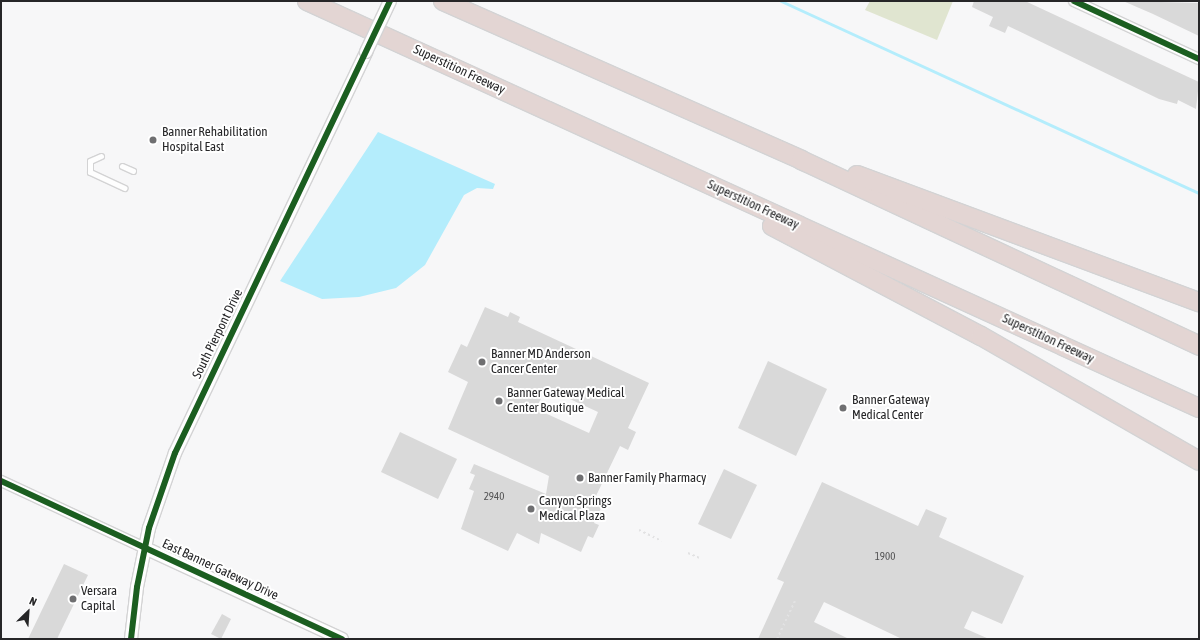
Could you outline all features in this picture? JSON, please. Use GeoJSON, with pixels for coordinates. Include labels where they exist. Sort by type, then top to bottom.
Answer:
{"type":"FeatureCollection","features":[{"type":"Feature","properties":{"kind":"highway","name":"Superstition Freeway"},"geometry":{"type":"LineString","coordinates":[[308,1],[1199,408]]}},
{"type":"Feature","properties":{"kind":"highway"},"geometry":{"type":"LineString","coordinates":[[443,1],[801,160],[1199,346]]}},
{"type":"Feature","properties":{"kind":"highway"},"geometry":{"type":"LineString","coordinates":[[594,132],[981,336],[1199,461]]}},
{"type":"Feature","properties":{"kind":"highway"},"geometry":{"type":"LineString","coordinates":[[801,160],[824,163],[1199,302]]}},
{"type":"Feature","properties":{"kind":"street","name":"South Pierpont Drive"},"geometry":{"type":"LineString","coordinates":[[131,639],[145,548],[186,428],[390,1]]}},
{"type":"Feature","properties":{"kind":"street"},"geometry":{"type":"LineString","coordinates":[[1074,1],[1199,60]]}},
{"type":"Feature","properties":{"kind":"street","name":"East Banner Gateway Drive"},"geometry":{"type":"LineString","coordinates":[[1,481],[342,639]]}},
{"type":"Feature","properties":{"kind":"lane"},"geometry":{"type":"LineString","coordinates":[[101,156],[90,161],[90,172],[125,188]]}},
{"type":"Feature","properties":{"kind":"lane"},"geometry":{"type":"LineString","coordinates":[[122,166],[133,171]]}},
{"type":"Feature","properties":{"kind":"path"},"geometry":{"type":"LineString","coordinates":[[639,530],[662,541]]}},
{"type":"Feature","properties":{"kind":"path"},"geometry":{"type":"LineString","coordinates":[[688,553],[700,558]]}},
{"type":"Feature","properties":{"kind":"path"},"geometry":{"type":"LineString","coordinates":[[777,639],[795,601]]}},
{"type":"Feature","properties":{"kind":"green space"},"geometry":{"type":"Polygon","coordinates":[[[870,1],[953,1],[937,40],[865,10],[870,1]]]}},
{"type":"Feature","properties":{"kind":"water"},"geometry":{"type":"Polygon","coordinates":[[[378,132],[495,184],[493,189],[477,188],[464,195],[425,265],[396,288],[359,297],[322,299],[280,281],[378,132]]]}},
{"type":"Feature","properties":{"kind":"building"},"geometry":{"type":"Polygon","coordinates":[[[974,1],[1025,1],[1199,82],[1196,109],[1178,100],[1177,104],[1159,99],[1008,26],[1005,33],[989,26],[993,17],[972,7],[974,1]]]}},
{"type":"Feature","properties":{"kind":"building"},"geometry":{"type":"Polygon","coordinates":[[[1123,1],[1199,3],[1199,36],[1153,14],[1123,1]]]}},
{"type":"Feature","properties":{"kind":"building","name":"Banner Gateway Medical Center Boutique"},"geometry":{"type":"Polygon","coordinates":[[[485,307],[508,317],[510,312],[520,317],[518,322],[649,383],[628,428],[636,432],[628,450],[620,446],[595,498],[604,502],[594,523],[599,525],[593,538],[588,536],[581,552],[541,533],[539,544],[517,533],[508,551],[461,529],[474,491],[469,489],[475,475],[470,473],[474,464],[546,494],[549,476],[448,429],[468,382],[448,372],[461,344],[467,347],[485,307]],[[546,388],[536,409],[589,433],[598,412],[546,388]]]}},
{"type":"Feature","properties":{"kind":"building"},"geometry":{"type":"Polygon","coordinates":[[[768,361],[827,389],[796,456],[738,428],[768,361]]]}},
{"type":"Feature","properties":{"kind":"building"},"geometry":{"type":"Polygon","coordinates":[[[400,432],[457,459],[438,499],[381,472],[400,432]]]}},
{"type":"Feature","properties":{"kind":"building"},"geometry":{"type":"Polygon","coordinates":[[[724,469],[757,485],[731,539],[698,524],[724,469]]]}},
{"type":"Feature","properties":{"kind":"building"},"geometry":{"type":"Polygon","coordinates":[[[822,482],[918,526],[926,509],[947,518],[939,537],[1024,576],[1002,624],[972,611],[964,628],[989,639],[902,639],[824,602],[814,622],[849,639],[758,639],[784,582],[777,579],[822,482]]]}},
{"type":"Feature","properties":{"kind":"building"},"geometry":{"type":"Polygon","coordinates":[[[64,564],[88,575],[57,639],[28,639],[64,564]]]}},
{"type":"Feature","properties":{"kind":"building"},"geometry":{"type":"Polygon","coordinates":[[[222,614],[231,619],[221,639],[211,634],[222,614]]]}},
{"type":"Feature","properties":{"kind":"waterway"},"geometry":{"type":"LineString","coordinates":[[781,1],[1199,193]]}},
{"type":"Feature","properties":{"kind":"cycle path"},"geometry":{"type":"LineString","coordinates":[[131,639],[137,587],[149,528],[175,453],[390,1]]}},
{"type":"Feature","properties":{"kind":"cycle path"},"geometry":{"type":"LineString","coordinates":[[1074,1],[1199,59]]}},
{"type":"Feature","properties":{"kind":"cycle path"},"geometry":{"type":"LineString","coordinates":[[1,481],[342,639]]}},
{"type":"Feature","properties":{"kind":"place","name":"Banner Rehabilitation Hospital East"},"geometry":{"type":"Point","coordinates":[153,140]}},
{"type":"Feature","properties":{"kind":"place","name":"Banner MD Anderson Cancer Center"},"geometry":{"type":"Point","coordinates":[482,362]}},
{"type":"Feature","properties":{"kind":"place","name":"Banner Gateway Medical Center Boutique"},"geometry":{"type":"Point","coordinates":[499,401]}},
{"type":"Feature","properties":{"kind":"place","name":"Banner Gateway Medical Center"},"geometry":{"type":"Point","coordinates":[843,408]}},
{"type":"Feature","properties":{"kind":"place","name":"Banner Family Pharmacy"},"geometry":{"type":"Point","coordinates":[580,478]}},
{"type":"Feature","properties":{"kind":"place","name":"Canyon Springs Medical Plaza"},"geometry":{"type":"Point","coordinates":[531,509]}},
{"type":"Feature","properties":{"kind":"place","name":"Versara Capital"},"geometry":{"type":"Point","coordinates":[73,599]}}]}
